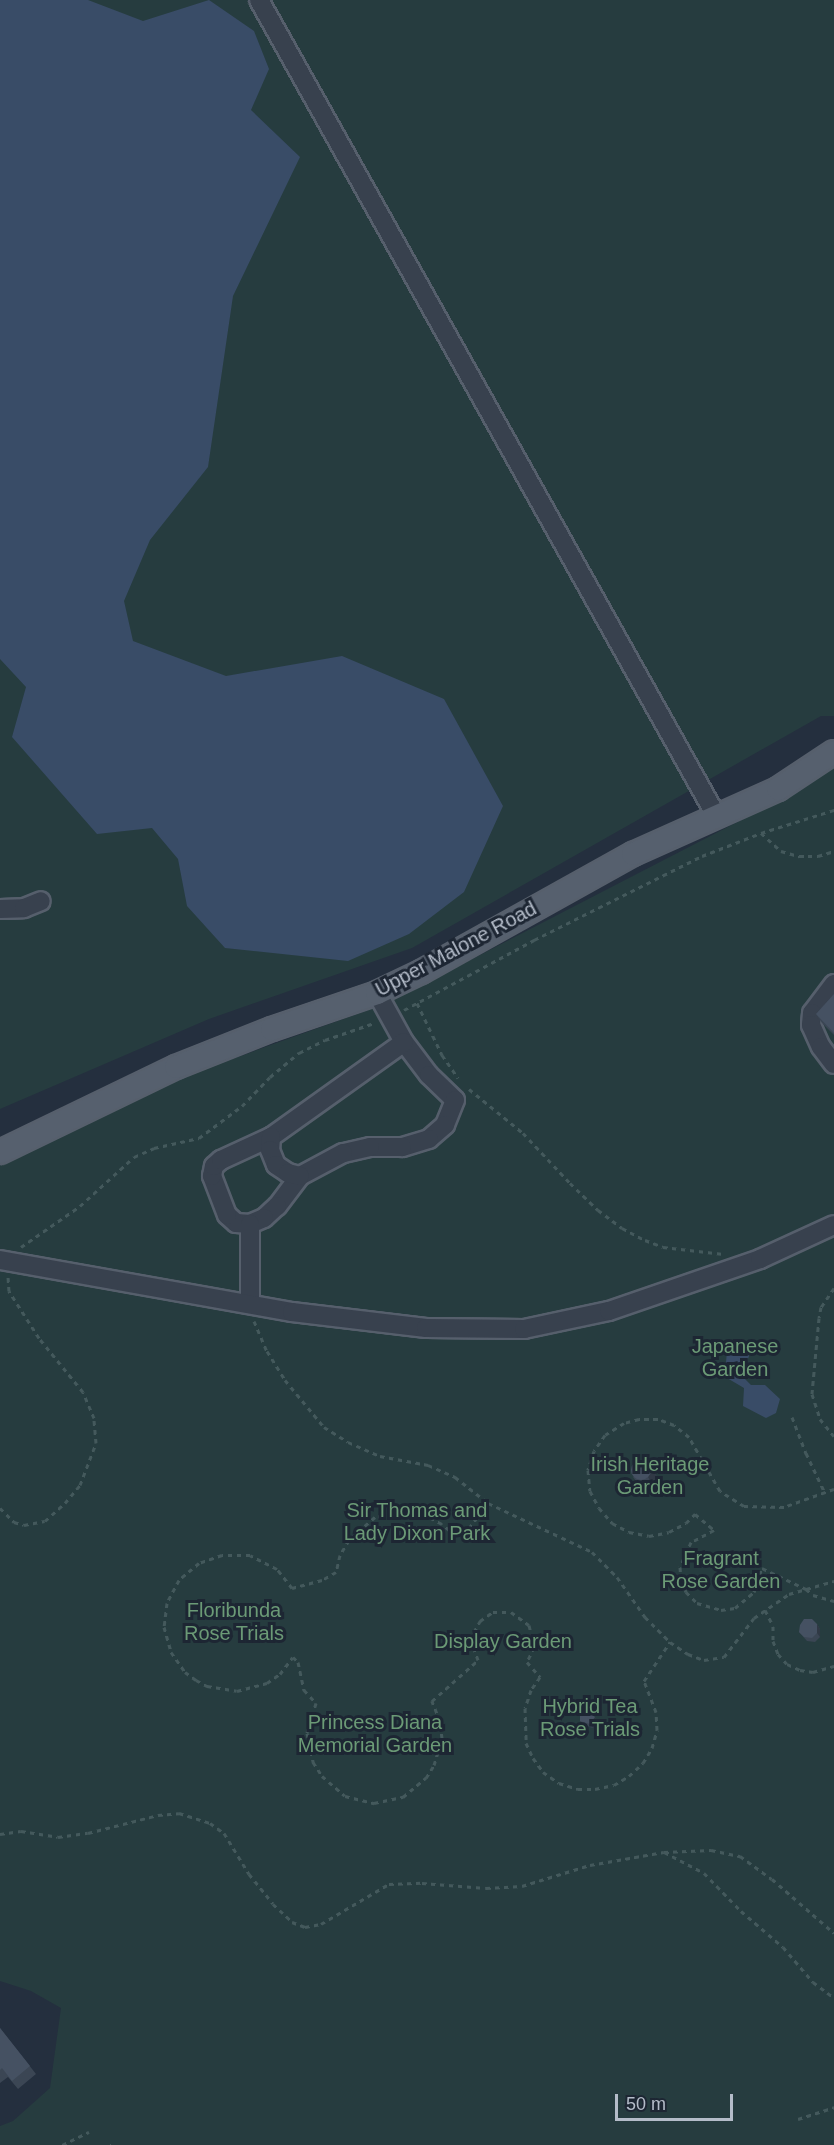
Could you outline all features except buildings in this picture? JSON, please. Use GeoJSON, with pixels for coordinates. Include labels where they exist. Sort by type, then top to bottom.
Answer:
{"type":"FeatureCollection","features":[{"type":"Feature","properties":{"kind":"main road","name":"Upper Malone Road"},"geometry":{"type":"LineString","coordinates":[[0,1152],[176,1067],[272,1029],[377,993],[422,972],[633,854],[778,789],[834,752]]}},
{"type":"Feature","properties":{"kind":"lane"},"geometry":{"type":"LineString","coordinates":[[260,0],[717,817]]}},
{"type":"Feature","properties":{"kind":"lane"},"geometry":{"type":"LineString","coordinates":[[0,909],[24,908],[41,902]]}},
{"type":"Feature","properties":{"kind":"lane"},"geometry":{"type":"LineString","coordinates":[[834,984],[812,1013],[811,1025],[820,1047],[834,1064]]}},
{"type":"Feature","properties":{"kind":"lane"},"geometry":{"type":"LineString","coordinates":[[377,993],[404,1042],[429,1075],[455,1100],[445,1125],[429,1138],[402,1147],[370,1147],[343,1153],[300,1176],[277,1206],[264,1218],[250,1224],[237,1223],[227,1215],[212,1176],[214,1166],[221,1160],[271,1137],[404,1042]]}},
{"type":"Feature","properties":{"kind":"lane"},"geometry":{"type":"LineString","coordinates":[[271,1137],[270,1150],[276,1165],[288,1173],[300,1176]]}},
{"type":"Feature","properties":{"kind":"lane"},"geometry":{"type":"LineString","coordinates":[[250,1224],[250,1304]]}},
{"type":"Feature","properties":{"kind":"lane"},"geometry":{"type":"LineString","coordinates":[[5,1262],[250,1304],[426,1328],[524,1329],[609,1311],[744,1264],[834,1225]]}},
{"type":"Feature","properties":{"kind":"path"},"geometry":{"type":"LineString","coordinates":[[0,1509],[14,1522],[24,1525],[45,1521],[80,1485],[96,1443],[94,1418],[84,1392],[39,1338],[9,1291],[5,1262],[23,1244],[52,1227],[80,1206],[134,1157],[154,1148],[199,1138],[242,1106],[270,1077],[299,1053],[324,1040],[390,1018],[608,902],[702,856],[761,832],[834,810]]}},
{"type":"Feature","properties":{"kind":"path"},"geometry":{"type":"LineString","coordinates":[[761,832],[781,851],[799,856],[818,856],[834,850]]}},
{"type":"Feature","properties":{"kind":"path"},"geometry":{"type":"LineString","coordinates":[[417,1003],[442,1055],[460,1080]]}},
{"type":"Feature","properties":{"kind":"path"},"geometry":{"type":"LineString","coordinates":[[467,1087],[523,1132],[570,1183],[598,1210],[622,1228],[663,1247],[722,1252],[744,1264]]}},
{"type":"Feature","properties":{"kind":"path"},"geometry":{"type":"LineString","coordinates":[[834,1288],[821,1306],[812,1394],[820,1419],[834,1436]]}},
{"type":"Feature","properties":{"kind":"path"},"geometry":{"type":"LineString","coordinates":[[250,1304],[267,1351],[304,1406],[324,1427],[348,1442],[380,1456],[428,1464],[455,1477],[488,1503],[592,1552],[617,1577],[645,1617],[670,1642],[688,1654],[704,1660],[724,1657],[754,1618],[765,1610],[789,1594],[834,1581]]}},
{"type":"Feature","properties":{"kind":"path"},"geometry":{"type":"LineString","coordinates":[[792,1417],[825,1492]]}},
{"type":"Feature","properties":{"kind":"path"},"geometry":{"type":"LineString","coordinates":[[834,1489],[784,1507],[744,1506],[720,1491],[689,1437],[674,1425],[658,1419],[639,1419],[624,1424],[605,1435],[594,1451],[588,1470],[590,1491],[599,1508],[612,1523],[629,1532],[650,1536],[669,1532],[686,1523],[695,1514],[714,1530],[691,1542],[680,1567],[684,1586],[697,1603],[722,1610],[735,1608],[754,1592],[762,1568],[806,1589],[813,1595],[834,1601]]}},
{"type":"Feature","properties":{"kind":"path"},"geometry":{"type":"LineString","coordinates":[[488,1503],[469,1528],[456,1536],[442,1524],[427,1516],[409,1511],[375,1516],[349,1540],[340,1555],[336,1572],[322,1580],[292,1588],[277,1569],[250,1555],[222,1555],[199,1563],[178,1580],[167,1602],[164,1626],[171,1652],[185,1672],[196,1680],[207,1686],[237,1691],[267,1683],[280,1674],[293,1657],[298,1662],[304,1690],[316,1703],[307,1733],[313,1762],[322,1776],[345,1796],[374,1803],[403,1797],[426,1778],[434,1765],[442,1737],[440,1721],[432,1701],[478,1660],[472,1643],[474,1632],[480,1621],[493,1612],[510,1612],[529,1625],[534,1647],[527,1662],[540,1677],[531,1690],[525,1708],[526,1743],[532,1758],[543,1772],[559,1783],[578,1789],[595,1790],[614,1785],[629,1776],[643,1763],[652,1748],[657,1730],[656,1712],[644,1681],[670,1642]]}},
{"type":"Feature","properties":{"kind":"path"},"geometry":{"type":"LineString","coordinates":[[765,1610],[773,1626],[773,1641],[778,1654],[787,1664],[800,1670],[813,1672],[834,1666]]}},
{"type":"Feature","properties":{"kind":"path"},"geometry":{"type":"LineString","coordinates":[[0,1834],[21,1831],[58,1837],[88,1833],[158,1815],[179,1813],[189,1816],[210,1823],[224,1833],[249,1874],[273,1904],[292,1922],[305,1926],[321,1924],[389,1884],[422,1883],[486,1888],[522,1886],[590,1865],[664,1852],[711,1850],[740,1856],[772,1879],[834,1933]]}},
{"type":"Feature","properties":{"kind":"path"},"geometry":{"type":"LineString","coordinates":[[664,1852],[704,1873],[741,1911],[783,1947],[813,1982],[834,1998]]}},
{"type":"Feature","properties":{"kind":"path"},"geometry":{"type":"LineString","coordinates":[[798,2119],[834,2108]]}},
{"type":"Feature","properties":{"kind":"path"},"geometry":{"type":"LineString","coordinates":[[62,2145],[89,2132]]}},
{"type":"Feature","properties":{"kind":"green space"},"geometry":{"type":"Polygon","coordinates":[[[0,0],[834,0],[834,716],[821,716],[412,948],[209,1019],[0,1109],[0,0]]]}},
{"type":"Feature","properties":{"kind":"green space","name":"Sir Thomas and Lady Dixon Park"},"geometry":{"type":"Polygon","coordinates":[[[834,763],[834,2145],[0,2145],[0,2126],[13,2121],[50,2088],[61,2008],[31,1991],[0,1981],[0,1163],[182,1077],[385,1004],[782,799],[834,763]]]}},
{"type":"Feature","properties":{"kind":"water"},"geometry":{"type":"Polygon","coordinates":[[[0,0],[88,0],[143,21],[209,0],[254,31],[269,69],[251,110],[300,157],[233,296],[208,467],[150,540],[124,601],[133,641],[226,676],[342,656],[444,699],[503,806],[464,892],[409,934],[348,961],[225,948],[187,906],[178,859],[152,828],[97,834],[12,737],[26,687],[0,659],[0,0]]]}},
{"type":"Feature","properties":{"kind":"water"},"geometry":{"type":"Polygon","coordinates":[[[732,1341],[740,1341],[750,1354],[741,1375],[751,1385],[765,1385],[780,1399],[776,1413],[766,1418],[743,1406],[744,1388],[727,1378],[725,1372],[727,1352],[732,1341]]]}},
{"type":"Feature","properties":{"kind":"park label","name":"Japanese Garden"},"geometry":{"type":"Point","coordinates":[735,1358]}},
{"type":"Feature","properties":{"kind":"park label","name":"Irish Heritage Garden"},"geometry":{"type":"Point","coordinates":[650,1476]}},
{"type":"Feature","properties":{"kind":"park label","name":"Fragrant Rose Garden"},"geometry":{"type":"Point","coordinates":[721,1570]}},
{"type":"Feature","properties":{"kind":"park label","name":"Floribunda Rose Trials"},"geometry":{"type":"Point","coordinates":[234,1622]}},
{"type":"Feature","properties":{"kind":"park label","name":"Display Garden"},"geometry":{"type":"Point","coordinates":[503,1641]}},
{"type":"Feature","properties":{"kind":"park label","name":"Hybrid Tea Rose Trials"},"geometry":{"type":"Point","coordinates":[590,1718]}},
{"type":"Feature","properties":{"kind":"park label","name":"Princess Diana Memorial Garden"},"geometry":{"type":"Point","coordinates":[375,1734]}}]}
